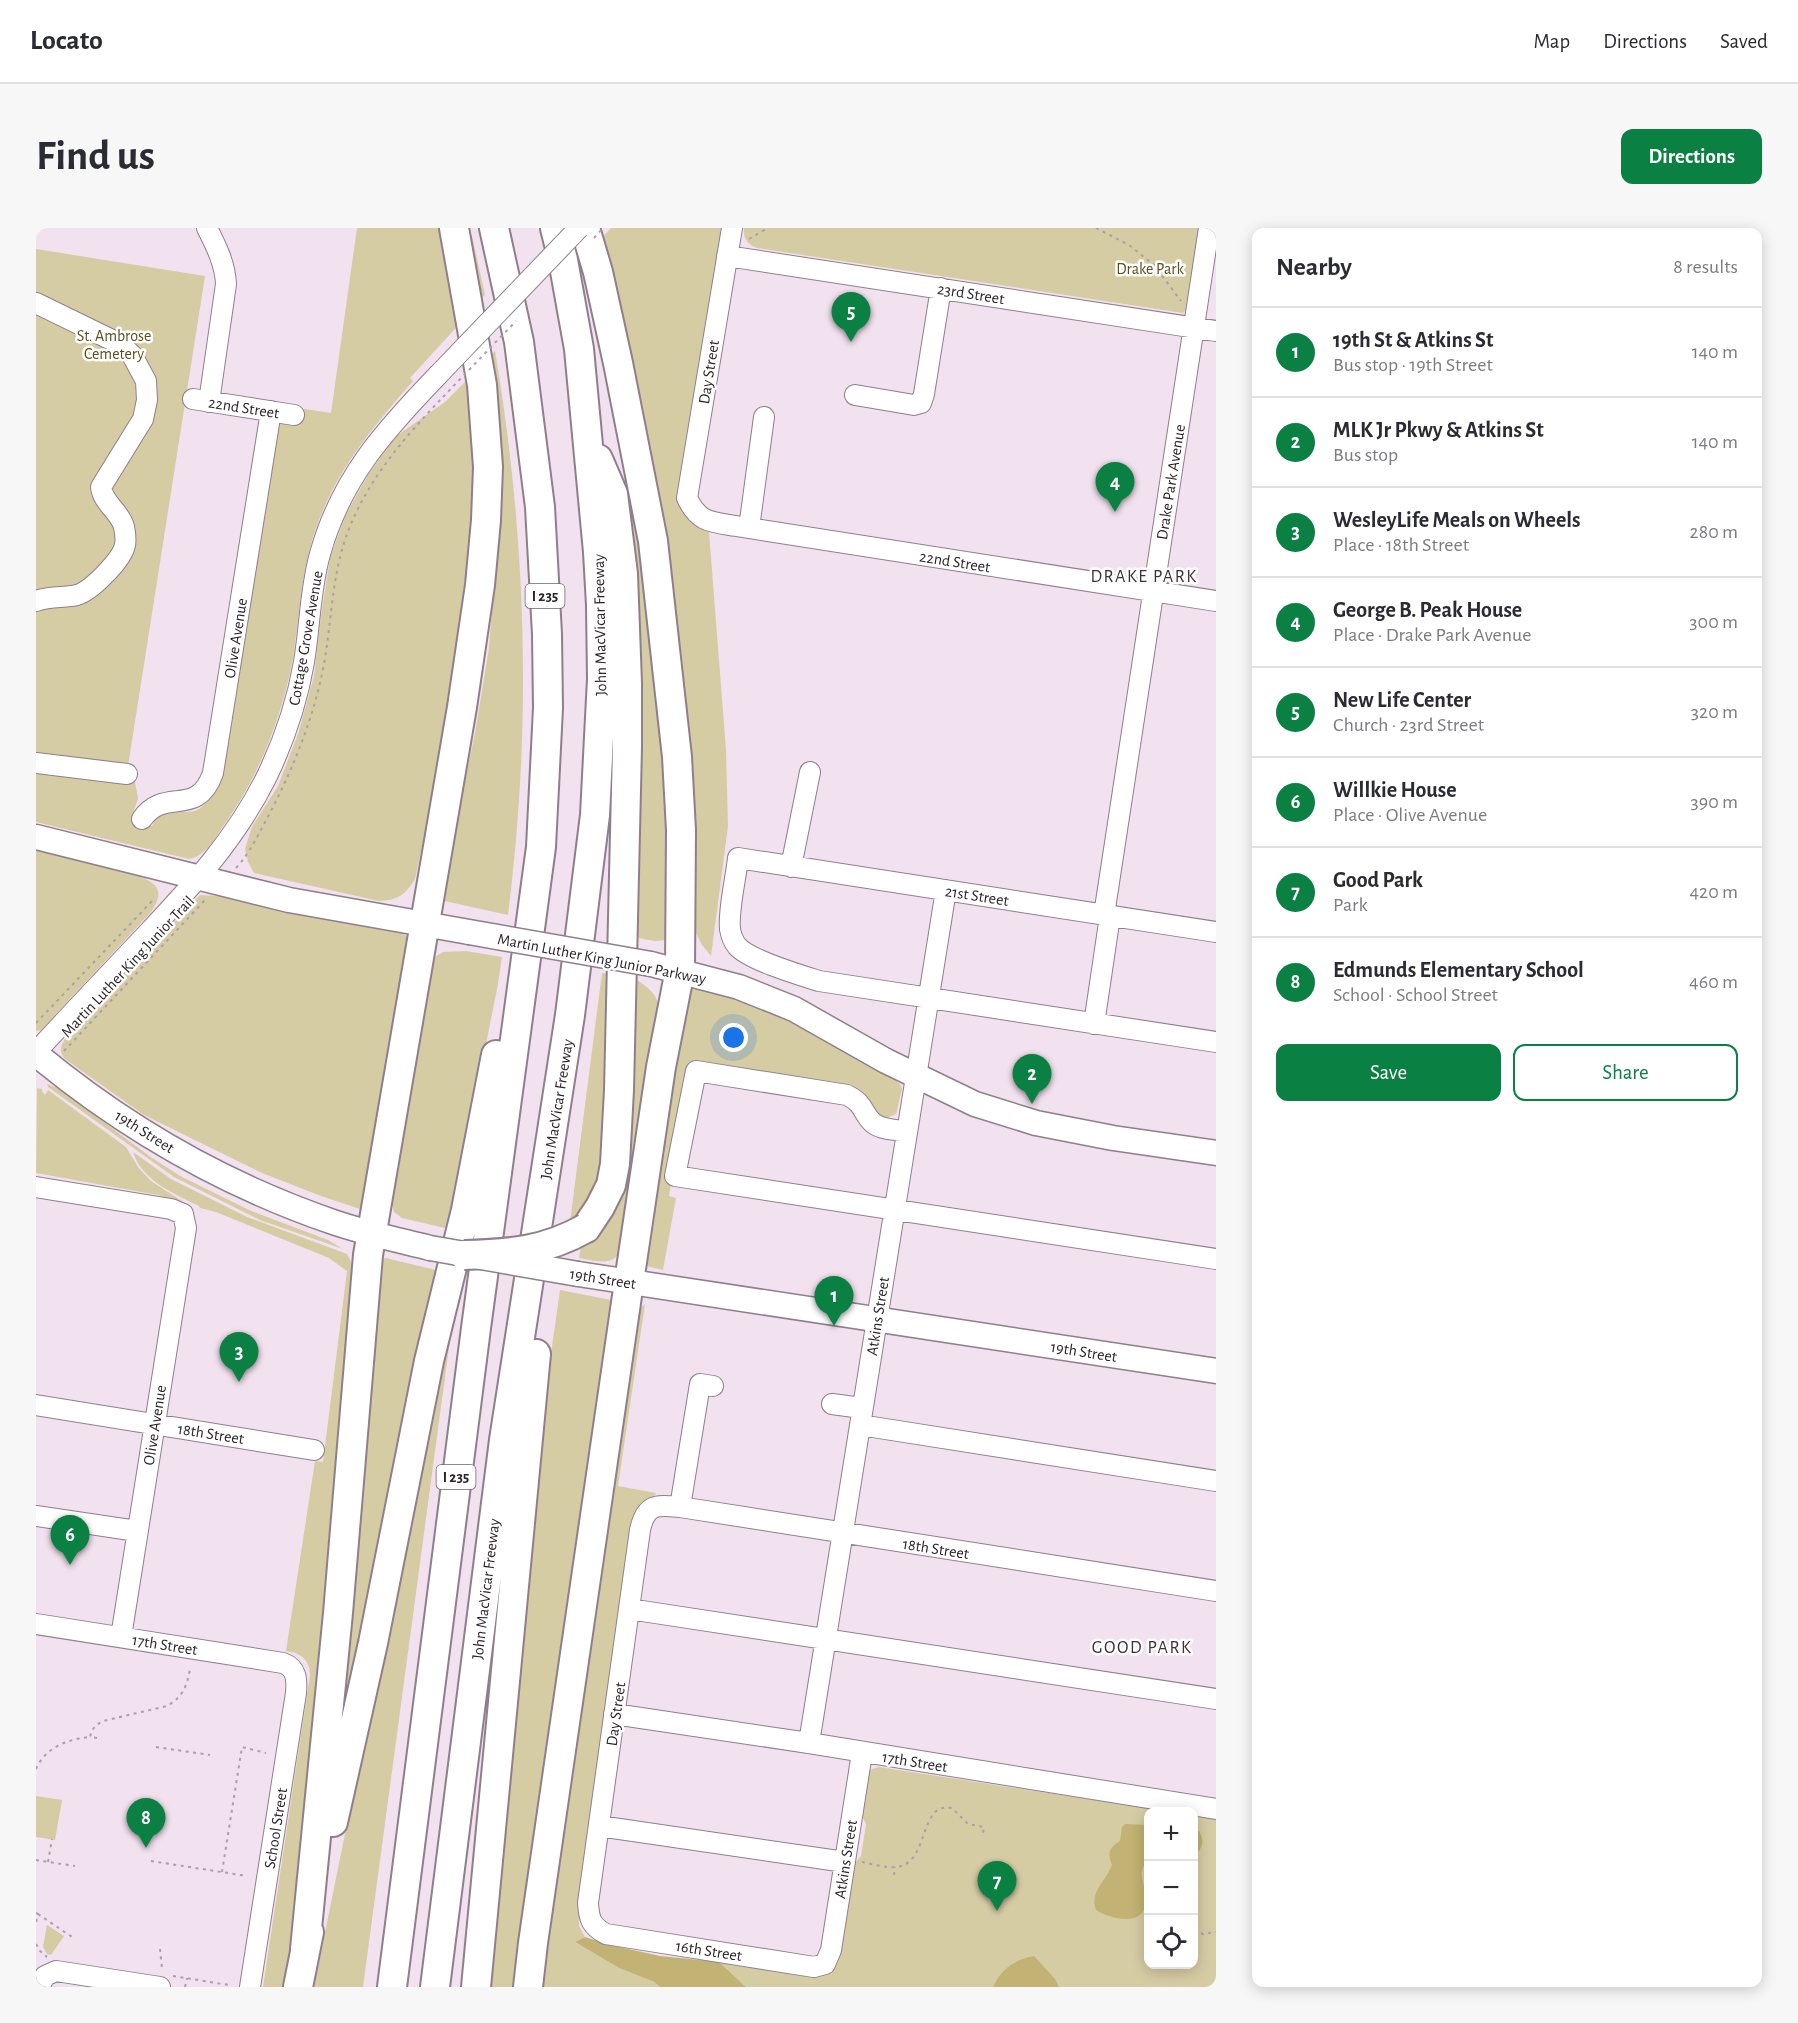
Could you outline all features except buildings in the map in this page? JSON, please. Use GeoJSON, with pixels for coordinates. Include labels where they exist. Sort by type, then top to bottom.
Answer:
{"type":"FeatureCollection","features":[{"type":"Feature","properties":{"kind":"highway"},"geometry":{"type":"LineString","coordinates":[[305,1949],[337,1624],[368,1255],[472,646],[486,520],[488,467],[482,386],[454,228]]}},
{"type":"Feature","properties":{"kind":"highway","name":"I 235"},"geometry":{"type":"LineString","coordinates":[[392,1987],[456,1478],[541,847],[549,708],[540,507],[519,342],[494,228]]}},
{"type":"Feature","properties":{"kind":"highway","name":"John MacVicar Freeway"},"geometry":{"type":"LineString","coordinates":[[435,1987],[504,1440],[570,1015],[595,815],[600,726],[601,605],[589,438],[579,349],[555,228]]}},
{"type":"Feature","properties":{"kind":"highway"},"geometry":{"type":"LineString","coordinates":[[528,1987],[628,1282],[661,1066],[680,970],[681,830],[677,757],[653,542],[618,363],[598,272],[585,228]]}},
{"type":"Feature","properties":{"kind":"highway"},"geometry":{"type":"LineString","coordinates":[[464,1255],[511,1254],[566,1239],[586,1228],[600,1208],[611,1185],[616,1152],[622,997],[627,747],[626,631],[623,574],[614,494],[589,438]]}},
{"type":"Feature","properties":{"kind":"highway"},"geometry":{"type":"LineString","coordinates":[[298,1987],[373,1643],[429,1360],[466,1210],[493,1064],[525,967]]}},
{"type":"Feature","properties":{"kind":"highway"},"geometry":{"type":"LineString","coordinates":[[476,1987],[570,1015]]}},
{"type":"Feature","properties":{"kind":"main road","name":"Martin Luther King Junior Parkway"},"geometry":{"type":"LineString","coordinates":[[36,837],[205,887],[680,970],[739,987],[794,1010],[916,1077],[975,1104],[1036,1123],[1113,1138],[1216,1153]]}},
{"type":"Feature","properties":{"kind":"main road","name":"19th Street"},"geometry":{"type":"LineString","coordinates":[[36,1053],[106,1107],[148,1135],[209,1169],[267,1196],[371,1234],[464,1255],[578,1274],[1216,1371]]}},
{"type":"Feature","properties":{"kind":"street","name":"22nd Street"},"geometry":{"type":"LineString","coordinates":[[207,228],[220,255],[226,284],[201,401],[294,415]]}},
{"type":"Feature","properties":{"kind":"street","name":"Cottage Grove Avenue"},"geometry":{"type":"LineString","coordinates":[[36,1053],[205,887],[254,801],[277,754],[290,720],[304,661],[314,579],[320,554],[347,486],[377,442],[579,228]]}},
{"type":"Feature","properties":{"kind":"street","name":"Drake Park Avenue"},"geometry":{"type":"LineString","coordinates":[[1094,1024],[1107,915],[1153,592],[1209,228]]}},
{"type":"Feature","properties":{"kind":"street","name":"Day Street"},"geometry":{"type":"LineString","coordinates":[[697,515],[687,498],[727,256],[741,233]]}},
{"type":"Feature","properties":{"kind":"street","name":"23rd Street"},"geometry":{"type":"LineString","coordinates":[[727,256],[1216,331]]}},
{"type":"Feature","properties":{"kind":"street"},"geometry":{"type":"LineString","coordinates":[[855,395],[914,405],[921,403],[941,288]]}},
{"type":"Feature","properties":{"kind":"street"},"geometry":{"type":"LineString","coordinates":[[36,303],[120,344],[132,355],[146,381],[147,400],[143,418],[101,488],[102,495],[120,516],[125,528],[125,547],[118,560],[92,587],[78,595],[48,597],[36,601]]}},
{"type":"Feature","properties":{"kind":"street","name":"Olive Avenue"},"geometry":{"type":"LineString","coordinates":[[142,819],[157,804],[188,800],[199,796],[206,789],[213,773],[271,411]]}},
{"type":"Feature","properties":{"kind":"street"},"geometry":{"type":"LineString","coordinates":[[749,528],[764,417]]}},
{"type":"Feature","properties":{"kind":"street","name":"22nd Street"},"geometry":{"type":"LineString","coordinates":[[697,515],[703,520],[714,523],[1216,601]]}},
{"type":"Feature","properties":{"kind":"street"},"geometry":{"type":"LineString","coordinates":[[36,763],[127,774]]}},
{"type":"Feature","properties":{"kind":"street"},"geometry":{"type":"LineString","coordinates":[[791,867],[810,772]]}},
{"type":"Feature","properties":{"kind":"street","name":"21st Street"},"geometry":{"type":"LineString","coordinates":[[928,999],[819,981],[747,953],[738,947],[733,940],[730,927],[738,858],[1216,932]]}},
{"type":"Feature","properties":{"kind":"street","name":"Atkins Street"},"geometry":{"type":"LineString","coordinates":[[809,1743],[945,890]]}},
{"type":"Feature","properties":{"kind":"street"},"geometry":{"type":"LineString","coordinates":[[928,999],[1216,1042]]}},
{"type":"Feature","properties":{"kind":"street"},"geometry":{"type":"LineString","coordinates":[[906,1131],[879,1126],[869,1118],[856,1100],[847,1095],[696,1071],[675,1176],[1216,1259]]}},
{"type":"Feature","properties":{"kind":"street","name":"Olive Avenue"},"geometry":{"type":"LineString","coordinates":[[36,1187],[171,1209],[183,1214],[186,1228],[121,1637]]}},
{"type":"Feature","properties":{"kind":"street"},"geometry":{"type":"LineString","coordinates":[[680,1507],[700,1384],[713,1386]]}},
{"type":"Feature","properties":{"kind":"street"},"geometry":{"type":"LineString","coordinates":[[832,1404],[861,1417],[1216,1480]]}},
{"type":"Feature","properties":{"kind":"street","name":"18th Street"},"geometry":{"type":"LineString","coordinates":[[36,1405],[314,1450]]}},
{"type":"Feature","properties":{"kind":"street","name":"Day Street"},"geometry":{"type":"LineString","coordinates":[[595,1928],[591,1922],[588,1903],[629,1609],[642,1519],[648,1510],[656,1505]]}},
{"type":"Feature","properties":{"kind":"street","name":"18th Street"},"geometry":{"type":"LineString","coordinates":[[656,1505],[1216,1591]]}},
{"type":"Feature","properties":{"kind":"street"},"geometry":{"type":"LineString","coordinates":[[36,1516],[137,1532]]}},
{"type":"Feature","properties":{"kind":"street"},"geometry":{"type":"LineString","coordinates":[[629,1609],[1216,1699]]}},
{"type":"Feature","properties":{"kind":"street","name":"17th Street"},"geometry":{"type":"LineString","coordinates":[[36,1624],[283,1663],[289,1665],[293,1670]]}},
{"type":"Feature","properties":{"kind":"street","name":"School Street"},"geometry":{"type":"LineString","coordinates":[[250,1987],[296,1693],[296,1676],[293,1670]]}},
{"type":"Feature","properties":{"kind":"street","name":"17th Street"},"geometry":{"type":"LineString","coordinates":[[614,1714],[1216,1809]]}},
{"type":"Feature","properties":{"kind":"street","name":"Atkins Street"},"geometry":{"type":"LineString","coordinates":[[825,1964],[831,1950],[851,1862],[862,1753]]}},
{"type":"Feature","properties":{"kind":"street"},"geometry":{"type":"LineString","coordinates":[[599,1826],[851,1862]]}},
{"type":"Feature","properties":{"kind":"street","name":"16th Street"},"geometry":{"type":"LineString","coordinates":[[595,1928],[606,1934],[813,1966],[825,1964]]}},
{"type":"Feature","properties":{"kind":"street"},"geometry":{"type":"LineString","coordinates":[[39,1987],[45,1976],[56,1971],[162,1981]]}},
{"type":"Feature","properties":{"kind":"path"},"geometry":{"type":"LineString","coordinates":[[741,233],[768,228]]}},
{"type":"Feature","properties":{"kind":"path"},"geometry":{"type":"LineString","coordinates":[[1096,228],[1129,245],[1154,265],[1183,304]]}},
{"type":"Feature","properties":{"kind":"path"},"geometry":{"type":"LineString","coordinates":[[247,856],[290,774],[313,708],[324,667],[336,574],[355,514],[389,458],[443,397]]}},
{"type":"Feature","properties":{"kind":"path","name":"Martin Luther King Junior Trail"},"geometry":{"type":"LineString","coordinates":[[62,1054],[205,887]]}},
{"type":"Feature","properties":{"kind":"path"},"geometry":{"type":"LineString","coordinates":[[36,1023],[152,900],[159,897]]}},
{"type":"Feature","properties":{"kind":"path"},"geometry":{"type":"LineString","coordinates":[[90,1737],[93,1728],[103,1721],[167,1706],[174,1702],[184,1691],[190,1669]]}},
{"type":"Feature","properties":{"kind":"path"},"geometry":{"type":"LineString","coordinates":[[36,1769],[43,1756],[54,1747],[90,1737],[97,1738]]}},
{"type":"Feature","properties":{"kind":"path"},"geometry":{"type":"LineString","coordinates":[[156,1747],[210,1755]]}},
{"type":"Feature","properties":{"kind":"path"},"geometry":{"type":"LineString","coordinates":[[222,1872],[242,1747],[266,1753]]}},
{"type":"Feature","properties":{"kind":"path"},"geometry":{"type":"LineString","coordinates":[[851,1862],[895,1867],[908,1862],[933,1814],[941,1808],[952,1808],[968,1824],[984,1827],[983,1833]]}},
{"type":"Feature","properties":{"kind":"path"},"geometry":{"type":"LineString","coordinates":[[48,1862],[52,1839]]}},
{"type":"Feature","properties":{"kind":"path"},"geometry":{"type":"LineString","coordinates":[[36,1860],[75,1866]]}},
{"type":"Feature","properties":{"kind":"path"},"geometry":{"type":"LineString","coordinates":[[151,1860],[247,1876]]}},
{"type":"Feature","properties":{"kind":"path"},"geometry":{"type":"LineString","coordinates":[[894,1875],[895,1867]]}},
{"type":"Feature","properties":{"kind":"path"},"geometry":{"type":"LineString","coordinates":[[36,1923],[37,1914],[72,1937]]}},
{"type":"Feature","properties":{"kind":"path"},"geometry":{"type":"LineString","coordinates":[[1198,1932],[1203,1934],[1216,1932]]}},
{"type":"Feature","properties":{"kind":"path"},"geometry":{"type":"LineString","coordinates":[[36,1944],[44,1955],[50,1958]]}},
{"type":"Feature","properties":{"kind":"path"},"geometry":{"type":"LineString","coordinates":[[160,1949],[162,1981]]}},
{"type":"Feature","properties":{"kind":"path"},"geometry":{"type":"LineString","coordinates":[[185,1987],[187,1978]]}},
{"type":"Feature","properties":{"kind":"green space","name":"St. Ambrose Cemetery"},"geometry":{"type":"Polygon","coordinates":[[[357,228],[448,228],[464,319],[410,378],[413,381],[370,432],[334,487],[316,528],[307,560],[293,658],[276,724],[248,787],[210,846],[189,859],[36,822],[36,249],[205,276],[126,779],[135,782],[138,798],[131,821],[152,826],[161,814],[166,812],[191,812],[200,808],[213,793],[220,780],[278,420],[298,408],[331,413],[357,228]]]}},
{"type":"Feature","properties":{"kind":"green space"},"geometry":{"type":"Polygon","coordinates":[[[611,228],[723,228],[678,498],[688,519],[709,532],[726,750],[728,826],[711,956],[696,933],[599,241],[611,228]]]}},
{"type":"Feature","properties":{"kind":"green space","name":"Drake Park"},"geometry":{"type":"Polygon","coordinates":[[[744,228],[1199,228],[1187,309],[1183,313],[757,248],[747,241],[744,228]]]}},
{"type":"Feature","properties":{"kind":"green space"},"geometry":{"type":"Polygon","coordinates":[[[467,236],[472,236],[485,295],[479,301],[467,236]]]}},
{"type":"Feature","properties":{"kind":"green space"},"geometry":{"type":"Polygon","coordinates":[[[495,351],[514,492],[520,562],[522,633],[521,773],[508,915],[440,900],[475,733],[489,648],[495,568],[487,360],[495,351]]]}},
{"type":"Feature","properties":{"kind":"green space"},"geometry":{"type":"Polygon","coordinates":[[[470,377],[478,519],[464,583],[460,649],[435,787],[415,879],[400,896],[379,901],[254,873],[245,849],[252,827],[278,786],[298,734],[314,676],[330,558],[345,516],[368,475],[395,437],[445,402],[470,377]]]}},
{"type":"Feature","properties":{"kind":"green space"},"geometry":{"type":"Polygon","coordinates":[[[627,477],[638,513],[668,762],[669,940],[655,941],[638,938],[642,668],[627,477]]]}},
{"type":"Feature","properties":{"kind":"green space"},"geometry":{"type":"Polygon","coordinates":[[[36,851],[136,875],[154,884],[158,898],[151,912],[41,1030],[36,1031],[36,851]]]}},
{"type":"Feature","properties":{"kind":"green space"},"geometry":{"type":"Polygon","coordinates":[[[200,895],[218,896],[402,933],[408,937],[363,1210],[262,1173],[144,1115],[63,1056],[61,1049],[65,1039],[200,895]]]}},
{"type":"Feature","properties":{"kind":"green space"},"geometry":{"type":"Polygon","coordinates":[[[466,951],[502,957],[449,1229],[402,1218],[394,1212],[390,1197],[433,958],[443,952],[466,951]]]}},
{"type":"Feature","properties":{"kind":"green space"},"geometry":{"type":"Polygon","coordinates":[[[602,973],[610,974],[601,1181],[580,1213],[570,1222],[602,973]]]}},
{"type":"Feature","properties":{"kind":"green space"},"geometry":{"type":"Polygon","coordinates":[[[637,980],[655,996],[661,1019],[619,1253],[607,1261],[579,1258],[582,1241],[621,1192],[630,1163],[637,980]]]}},
{"type":"Feature","properties":{"kind":"green space"},"geometry":{"type":"Polygon","coordinates":[[[689,985],[743,1001],[795,1024],[896,1081],[902,1089],[896,1114],[884,1119],[875,1111],[863,1092],[852,1085],[693,1060],[669,1196],[676,1198],[663,1270],[642,1265],[689,985]]]}},
{"type":"Feature","properties":{"kind":"green space"},"geometry":{"type":"Polygon","coordinates":[[[47,1084],[58,1088],[152,1158],[182,1177],[249,1210],[328,1240],[343,1249],[260,1220],[174,1177],[48,1087],[47,1084]]]}},
{"type":"Feature","properties":{"kind":"green space"},"geometry":{"type":"Polygon","coordinates":[[[37,1088],[42,1089],[45,1095],[48,1090],[126,1147],[138,1167],[151,1181],[191,1207],[158,1195],[36,1173],[37,1088]]]}},
{"type":"Feature","properties":{"kind":"green space"},"geometry":{"type":"Polygon","coordinates":[[[133,1152],[171,1179],[247,1217],[347,1254],[356,1272],[357,1290],[288,1987],[263,1987],[310,1675],[310,1669],[303,1658],[296,1653],[286,1651],[315,1461],[323,1462],[347,1271],[329,1258],[216,1212],[200,1208],[152,1179],[137,1162],[133,1152]]]}},
{"type":"Feature","properties":{"kind":"green space"},"geometry":{"type":"Polygon","coordinates":[[[386,1258],[440,1271],[338,1761],[377,1261],[386,1258]]]}},
{"type":"Feature","properties":{"kind":"green space"},"geometry":{"type":"Polygon","coordinates":[[[560,1290],[611,1300],[555,1686],[518,1987],[487,1987],[543,1410],[560,1290]]]}},
{"type":"Feature","properties":{"kind":"green space"},"geometry":{"type":"Polygon","coordinates":[[[645,1304],[618,1486],[656,1493],[641,1503],[634,1515],[579,1906],[579,1926],[585,1937],[575,1942],[619,1968],[654,1982],[660,1987],[542,1987],[550,1911],[639,1309],[645,1304]]]}},
{"type":"Feature","properties":{"kind":"green space"},"geometry":{"type":"Polygon","coordinates":[[[448,1324],[452,1325],[363,1987],[314,1987],[448,1324]]]}},
{"type":"Feature","properties":{"kind":"green space"},"geometry":{"type":"Polygon","coordinates":[[[879,1767],[1144,1808],[1144,1969],[1198,1969],[1198,1817],[1216,1819],[1216,1987],[746,1987],[719,1962],[818,1977],[829,1972],[836,1964],[853,1865],[861,1856],[866,1824],[861,1814],[867,1775],[872,1769],[879,1767]]]}},
{"type":"Feature","properties":{"kind":"green space"},"geometry":{"type":"Polygon","coordinates":[[[36,1796],[62,1800],[55,1840],[36,1837],[36,1796]]]}},
{"type":"Feature","properties":{"kind":"green space"},"geometry":{"type":"Polygon","coordinates":[[[47,1925],[64,1936],[51,1955],[47,1954],[43,1947],[47,1925]]]}},
{"type":"Feature","properties":{"kind":"shaded area"},"geometry":{"type":"Polygon","coordinates":[[[1125,1824],[1144,1825],[1142,1880],[1144,1910],[1135,1918],[1127,1919],[1103,1914],[1096,1910],[1094,1904],[1096,1892],[1112,1865],[1110,1851],[1120,1841],[1122,1827],[1125,1824]]]}},
{"type":"Feature","properties":{"kind":"shaded area"},"geometry":{"type":"Polygon","coordinates":[[[1198,1831],[1202,1838],[1198,1851],[1198,1831]]]}},
{"type":"Feature","properties":{"kind":"shaded area"},"geometry":{"type":"Polygon","coordinates":[[[585,1937],[660,1956],[719,1962],[746,1987],[660,1987],[654,1982],[619,1968],[575,1942],[585,1937]]]}},
{"type":"Feature","properties":{"kind":"shaded area"},"geometry":{"type":"Polygon","coordinates":[[[1034,1956],[1055,1979],[1059,1987],[993,1987],[1009,1966],[1034,1956]]]}},
{"type":"Feature","properties":{"kind":"place","name":"New Life Center"},"geometry":{"type":"Point","coordinates":[851,342]}},
{"type":"Feature","properties":{"kind":"place","name":"George B. Peak House"},"geometry":{"type":"Point","coordinates":[1115,512]}},
{"type":"Feature","properties":{"kind":"place","name":"MLK Jr Pkwy & Atkins St"},"geometry":{"type":"Point","coordinates":[1032,1104]}},
{"type":"Feature","properties":{"kind":"place","name":"19th St & Atkins St"},"geometry":{"type":"Point","coordinates":[834,1326]}},
{"type":"Feature","properties":{"kind":"place","name":"WesleyLife Meals on Wheels"},"geometry":{"type":"Point","coordinates":[239,1382]}},
{"type":"Feature","properties":{"kind":"place","name":"Willkie House"},"geometry":{"type":"Point","coordinates":[70,1565]}},
{"type":"Feature","properties":{"kind":"place","name":"Edmunds Elementary School"},"geometry":{"type":"Point","coordinates":[146,1848]}},
{"type":"Feature","properties":{"kind":"place","name":"Good Park"},"geometry":{"type":"Point","coordinates":[997,1911]}},
{"type":"Feature","properties":{"kind":"district","name":"DRAKE PARK"},"geometry":{"type":"Point","coordinates":[1144,576]}},
{"type":"Feature","properties":{"kind":"district","name":"GOOD PARK"},"geometry":{"type":"Point","coordinates":[1142,1647]}}]}
